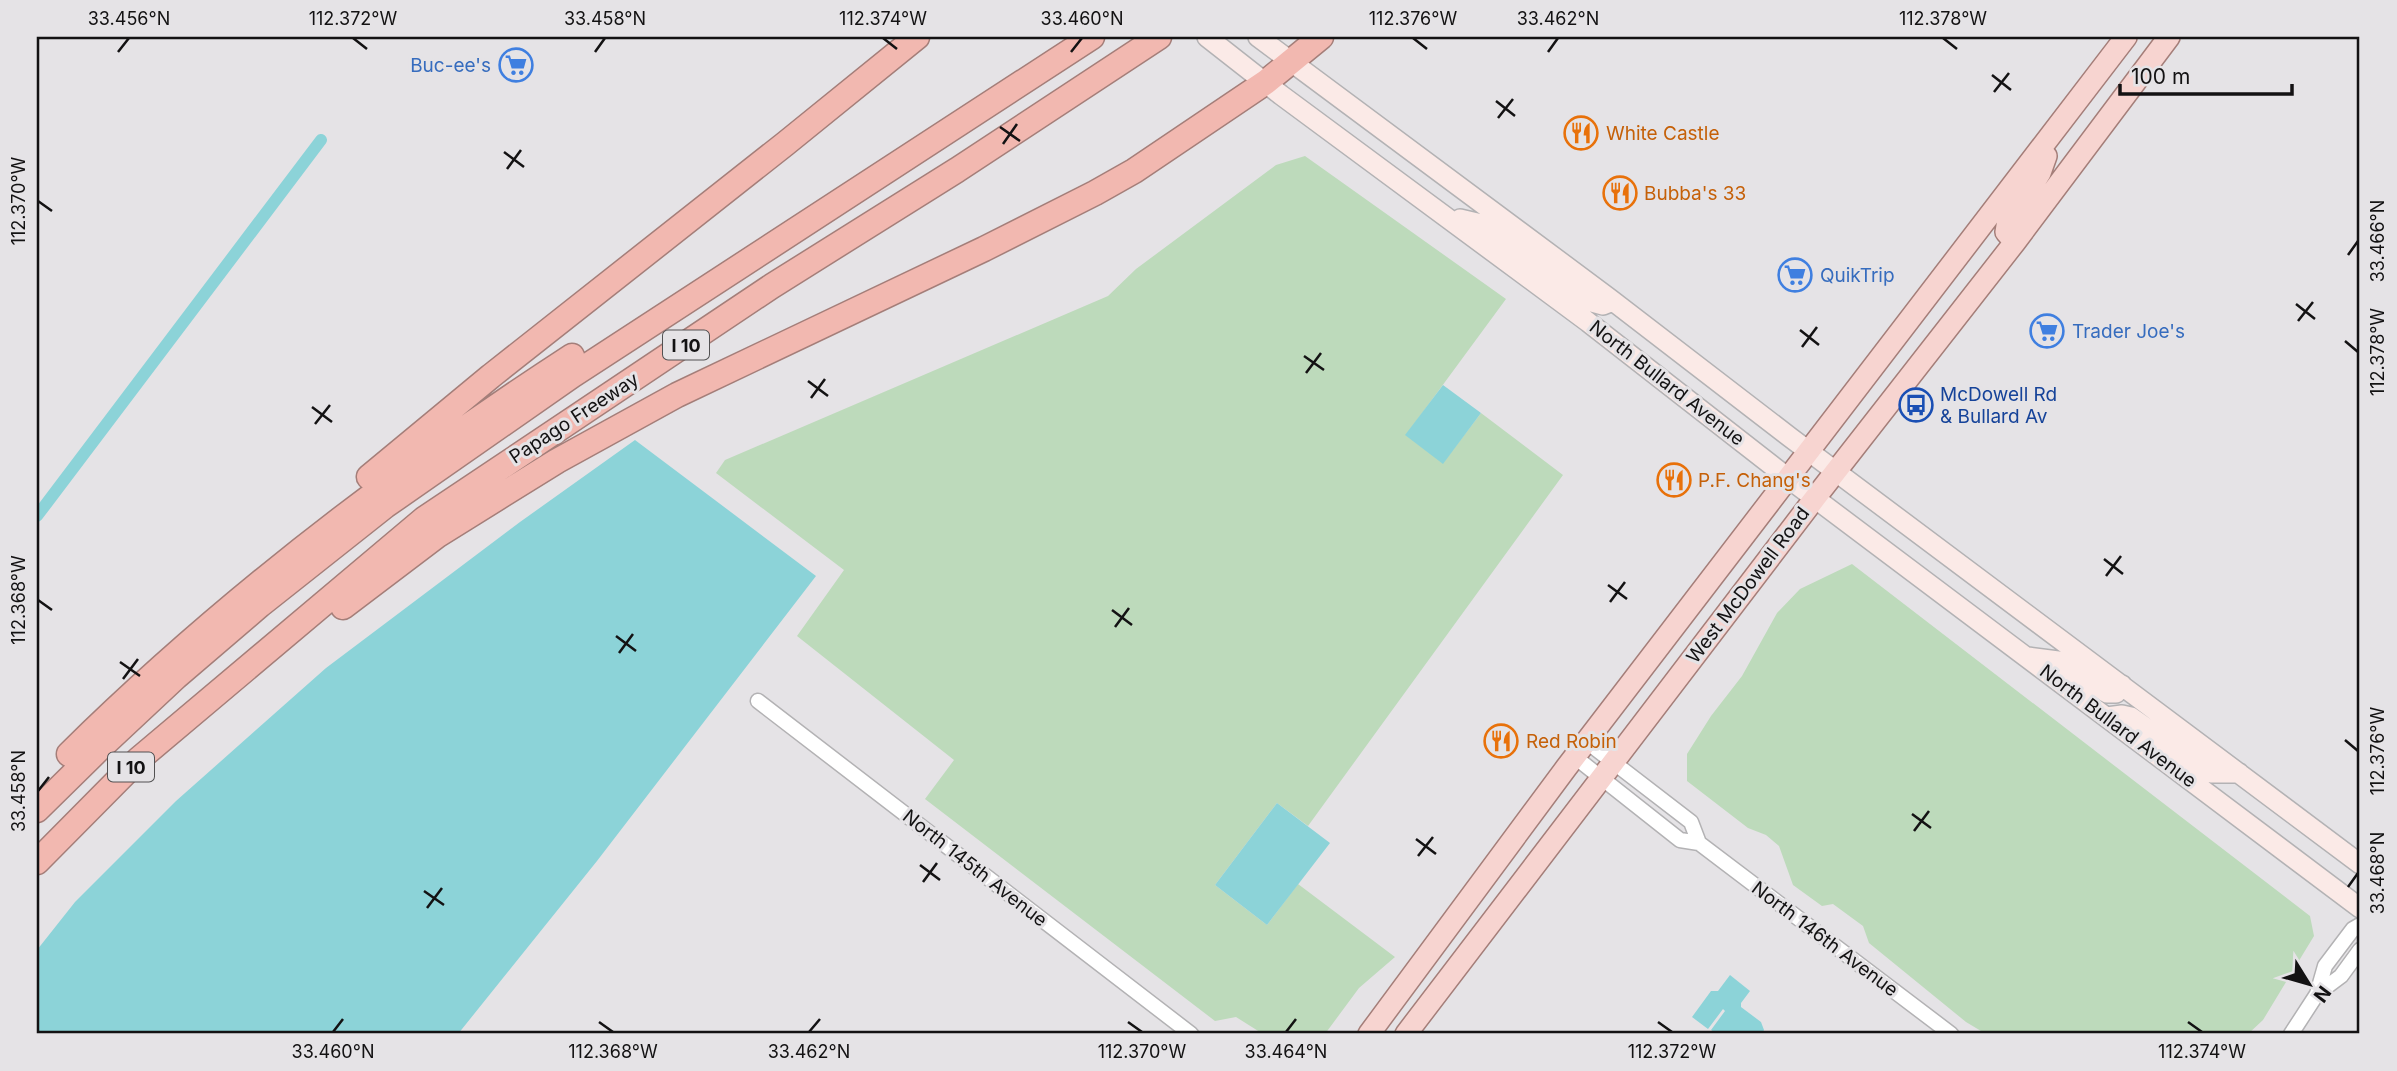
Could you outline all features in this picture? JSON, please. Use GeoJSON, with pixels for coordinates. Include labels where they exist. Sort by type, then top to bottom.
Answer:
{"type":"FeatureCollection","features":[{"type":"Feature","properties":{"kind":"highway"},"geometry":{"type":"LineString","coordinates":[[252,589],[331,505],[917,37]]}},
{"type":"Feature","properties":{"kind":"highway","name":"I 10"},"geometry":{"type":"LineString","coordinates":[[37,786],[148,679],[252,589],[372,494],[485,413],[1062,37]]}},
{"type":"Feature","properties":{"kind":"highway"},"geometry":{"type":"LineString","coordinates":[[37,810],[176,677],[385,506],[573,375],[1092,37]]}},
{"type":"Feature","properties":{"kind":"highway","name":"Papago Freeway"},"geometry":{"type":"LineString","coordinates":[[37,862],[139,759],[424,519],[772,286],[957,170],[1159,37]]}},
{"type":"Feature","properties":{"kind":"highway"},"geometry":{"type":"LineString","coordinates":[[232,680],[274,660],[438,535],[556,461],[677,395],[1095,194],[1266,82],[1321,37]]}},
{"type":"Feature","properties":{"kind":"main road","name":"North Bullard Avenue"},"geometry":{"type":"LineString","coordinates":[[1207,37],[1588,322],[1788,478],[2360,908]]}},
{"type":"Feature","properties":{"kind":"main road","name":"North Bullard Avenue"},"geometry":{"type":"LineString","coordinates":[[1258,37],[2360,864]]}},
{"type":"Feature","properties":{"kind":"main road","name":"West McDowell Road"},"geometry":{"type":"LineString","coordinates":[[1369,1034],[1581,750],[2126,37]]}},
{"type":"Feature","properties":{"kind":"main road","name":"West McDowell Road"},"geometry":{"type":"LineString","coordinates":[[1406,1034],[1836,470],[2015,242],[2169,37]]}},
{"type":"Feature","properties":{"kind":"main road"},"geometry":{"type":"LineString","coordinates":[[2015,242],[2006,232],[2007,226],[2040,173],[2053,134]]}},
{"type":"Feature","properties":{"kind":"main road"},"geometry":{"type":"LineString","coordinates":[[1445,216],[1477,223],[1592,302],[1603,305],[1613,301]]}},
{"type":"Feature","properties":{"kind":"main road"},"geometry":{"type":"LineString","coordinates":[[2026,657],[2058,661],[2107,693],[2116,692],[2123,685]]}},
{"type":"Feature","properties":{"kind":"main road"},"geometry":{"type":"LineString","coordinates":[[2107,718],[2122,715],[2131,717],[2211,772],[2239,773]]}},
{"type":"Feature","properties":{"kind":"street","name":"North 145th Avenue"},"geometry":{"type":"LineString","coordinates":[[758,701],[1191,1034]]}},
{"type":"Feature","properties":{"kind":"street","name":"North 146th Avenue"},"geometry":{"type":"LineString","coordinates":[[1581,750],[1691,822],[1699,843]]}},
{"type":"Feature","properties":{"kind":"street","name":"North 146th Avenue"},"geometry":{"type":"LineString","coordinates":[[1608,770],[1680,840],[1699,843],[1951,1034]]}},
{"type":"Feature","properties":{"kind":"street"},"geometry":{"type":"LineString","coordinates":[[2291,1034],[2316,994],[2325,966],[2353,929],[2360,925]]}},
{"type":"Feature","properties":{"kind":"street"},"geometry":{"type":"LineString","coordinates":[[2316,994],[2341,976],[2360,950]]}},
{"type":"Feature","properties":{"kind":"green space"},"geometry":{"type":"Polygon","coordinates":[[[1305,156],[1506,299],[1406,435],[1443,463],[1481,413],[1563,475],[1308,826],[1277,803],[1215,885],[1267,925],[1298,884],[1395,957],[1359,988],[1325,1034],[1263,1034],[1236,1017],[1215,1021],[925,799],[954,760],[797,636],[844,570],[716,473],[725,460],[1108,296],[1136,269],[1276,165],[1305,156]]]}},
{"type":"Feature","properties":{"kind":"green space"},"geometry":{"type":"Polygon","coordinates":[[[1852,564],[2310,916],[2314,936],[2263,1020],[2248,1034],[1986,1034],[1966,1022],[1869,943],[1863,926],[1833,904],[1822,906],[1793,885],[1779,846],[1766,835],[1748,828],[1687,781],[1687,754],[1711,716],[1742,676],[1777,613],[1800,589],[1852,564]]]}},
{"type":"Feature","properties":{"kind":"water"},"geometry":{"type":"Polygon","coordinates":[[[1443,385],[1481,413],[1443,464],[1405,435],[1443,385]]]}},
{"type":"Feature","properties":{"kind":"water"},"geometry":{"type":"Polygon","coordinates":[[[635,440],[816,576],[597,861],[458,1034],[37,1034],[37,950],[75,902],[176,801],[326,668],[520,522],[635,440]]]}},
{"type":"Feature","properties":{"kind":"water"},"geometry":{"type":"Polygon","coordinates":[[[1277,803],[1330,843],[1267,925],[1215,885],[1277,803]]]}},
{"type":"Feature","properties":{"kind":"water"},"geometry":{"type":"Polygon","coordinates":[[[1730,975],[1750,991],[1741,1007],[1761,1022],[1764,1030],[1762,1034],[1717,1034],[1711,1030],[1725,1011],[1723,1009],[1708,1029],[1692,1017],[1711,991],[1718,991],[1730,975]]]}},
{"type":"Feature","properties":{"kind":"waterway"},"geometry":{"type":"LineString","coordinates":[[37,516],[321,140]]}},
{"type":"Feature","properties":{"kind":"place","name":"Buc-ee's"},"geometry":{"type":"Point","coordinates":[516,65]}},
{"type":"Feature","properties":{"kind":"place","name":"White Castle"},"geometry":{"type":"Point","coordinates":[1581,133]}},
{"type":"Feature","properties":{"kind":"place","name":"Bubba's 33"},"geometry":{"type":"Point","coordinates":[1620,193]}},
{"type":"Feature","properties":{"kind":"place","name":"QuikTrip"},"geometry":{"type":"Point","coordinates":[1795,275]}},
{"type":"Feature","properties":{"kind":"place","name":"Trader Joe's"},"geometry":{"type":"Point","coordinates":[2047,331]}},
{"type":"Feature","properties":{"kind":"place","name":"McDowell Rd & Bullard Av"},"geometry":{"type":"Point","coordinates":[1916,405]}},
{"type":"Feature","properties":{"kind":"place","name":"P.F. Chang's"},"geometry":{"type":"Point","coordinates":[1674,480]}},
{"type":"Feature","properties":{"kind":"place","name":"Red Robin"},"geometry":{"type":"Point","coordinates":[1501,741]}}]}
